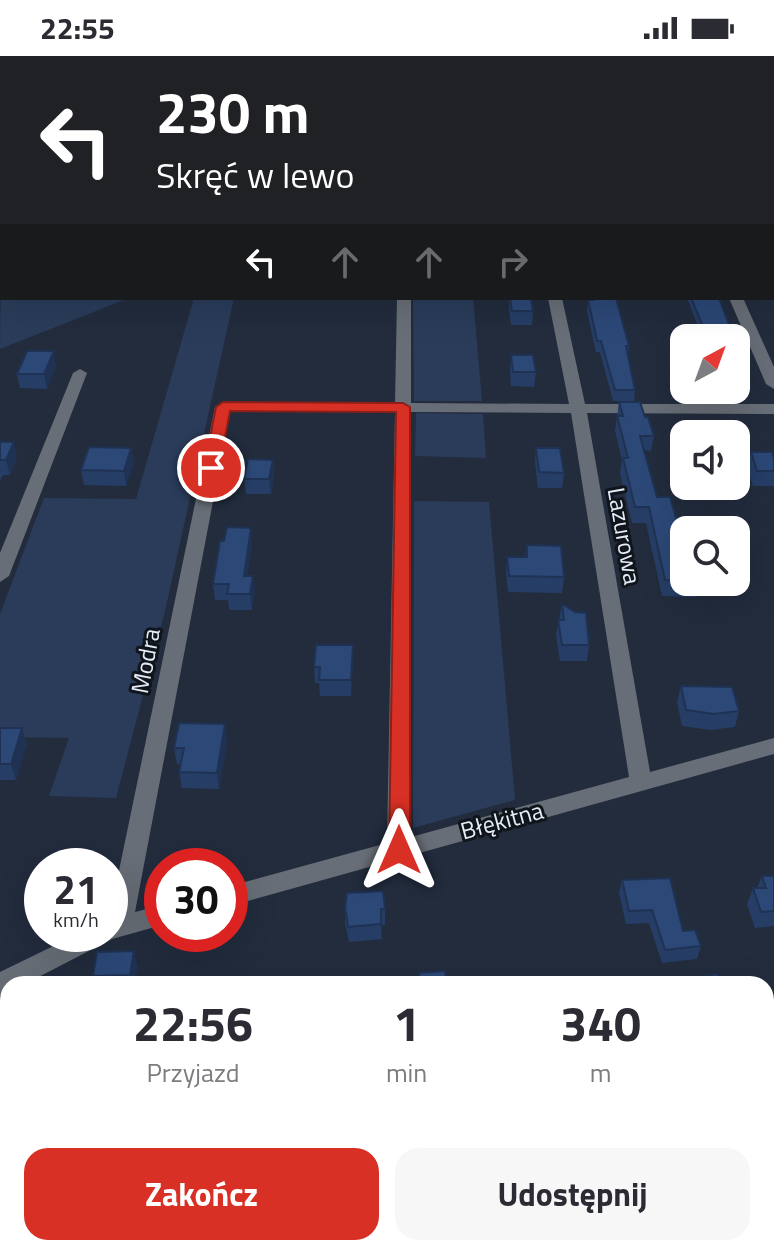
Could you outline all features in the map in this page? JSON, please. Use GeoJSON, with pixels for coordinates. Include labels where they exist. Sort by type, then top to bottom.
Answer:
{"type":"FeatureCollection","features":[{"type":"Feature","properties":{"kind":"street"},"geometry":{"type":"LineString","coordinates":[[399,850],[404,300]]}},
{"type":"Feature","properties":{"kind":"street","name":"Lazurowa"},"geometry":{"type":"LineString","coordinates":[[555,300],[578,409],[641,783]]}},
{"type":"Feature","properties":{"kind":"street"},"geometry":{"type":"LineString","coordinates":[[737,300],[774,384]]}},
{"type":"Feature","properties":{"kind":"street"},"geometry":{"type":"LineString","coordinates":[[0,576],[80,373]]}},
{"type":"Feature","properties":{"kind":"street","name":"Modra"},"geometry":{"type":"LineString","coordinates":[[128,851],[223,407],[403,407]]}},
{"type":"Feature","properties":{"kind":"street"},"geometry":{"type":"LineString","coordinates":[[403,407],[774,409]]}},
{"type":"Feature","properties":{"kind":"street","name":"Błękitna"},"geometry":{"type":"LineString","coordinates":[[248,891],[774,746]]}},
{"type":"Feature","properties":{"kind":"street"},"geometry":{"type":"LineString","coordinates":[[16,976],[66,952]]}},
{"type":"Feature","properties":{"kind":"shaded area"},"geometry":{"type":"Polygon","coordinates":[[[1,300],[124,300],[0,349],[1,300]]]}},
{"type":"Feature","properties":{"kind":"shaded area"},"geometry":{"type":"Polygon","coordinates":[[[193,300],[234,300],[165,611],[116,798],[49,796],[69,738],[0,737],[0,614],[44,498],[136,499],[193,300]]]}},
{"type":"Feature","properties":{"kind":"shaded area"},"geometry":{"type":"Polygon","coordinates":[[[413,300],[473,300],[482,401],[414,401],[413,300]]]}},
{"type":"Feature","properties":{"kind":"shaded area"},"geometry":{"type":"Polygon","coordinates":[[[416,413],[483,414],[486,458],[415,456],[416,413]]]}},
{"type":"Feature","properties":{"kind":"shaded area"},"geometry":{"type":"Polygon","coordinates":[[[414,501],[489,502],[515,800],[413,828],[414,501]]]}},
{"type":"Feature","properties":{"kind":"building"},"geometry":{"type":"Polygon","coordinates":[[[510,300],[531,300],[533,311],[512,311],[510,300]]]}},
{"type":"Feature","properties":{"kind":"building"},"geometry":{"type":"Polygon","coordinates":[[[588,300],[617,300],[629,346],[626,346],[635,390],[615,390],[601,341],[597,341],[588,300]]]}},
{"type":"Feature","properties":{"kind":"building"},"geometry":{"type":"Polygon","coordinates":[[[692,300],[720,300],[729,324],[702,324],[692,300]]]}},
{"type":"Feature","properties":{"kind":"building"},"geometry":{"type":"Polygon","coordinates":[[[27,351],[54,351],[44,374],[17,374],[27,351]]]}},
{"type":"Feature","properties":{"kind":"building"},"geometry":{"type":"Polygon","coordinates":[[[511,355],[533,355],[536,372],[513,372],[511,355]]]}},
{"type":"Feature","properties":{"kind":"building"},"geometry":{"type":"Polygon","coordinates":[[[619,402],[640,402],[654,436],[640,436],[657,497],[670,497],[675,516],[670,516],[670,580],[665,580],[649,507],[635,507],[623,458],[628,458],[617,416],[623,416],[619,402]]]}},
{"type":"Feature","properties":{"kind":"building"},"geometry":{"type":"Polygon","coordinates":[[[0,442],[14,442],[6,460],[0,460],[0,442]]]}},
{"type":"Feature","properties":{"kind":"building"},"geometry":{"type":"Polygon","coordinates":[[[89,447],[131,448],[124,471],[81,470],[89,447]]]}},
{"type":"Feature","properties":{"kind":"building"},"geometry":{"type":"Polygon","coordinates":[[[536,448],[560,448],[564,473],[539,472],[536,448]]]}},
{"type":"Feature","properties":{"kind":"building"},"geometry":{"type":"Polygon","coordinates":[[[751,452],[772,452],[774,471],[757,471],[751,452]]]}},
{"type":"Feature","properties":{"kind":"building"},"geometry":{"type":"Polygon","coordinates":[[[248,459],[273,460],[269,479],[244,479],[248,459]]]}},
{"type":"Feature","properties":{"kind":"building"},"geometry":{"type":"Polygon","coordinates":[[[227,527],[251,528],[244,576],[253,576],[250,594],[227,594],[229,584],[213,584],[220,541],[224,541],[227,527]]]}},
{"type":"Feature","properties":{"kind":"building"},"geometry":{"type":"Polygon","coordinates":[[[527,545],[561,546],[564,577],[509,576],[507,557],[527,557],[527,545]]]}},
{"type":"Feature","properties":{"kind":"building"},"geometry":{"type":"Polygon","coordinates":[[[562,604],[575,612],[586,613],[589,645],[562,645],[558,620],[564,620],[562,604]]]}},
{"type":"Feature","properties":{"kind":"building"},"geometry":{"type":"Polygon","coordinates":[[[316,645],[353,645],[351,680],[319,680],[320,667],[314,667],[316,645]]]}},
{"type":"Feature","properties":{"kind":"building"},"geometry":{"type":"Polygon","coordinates":[[[681,686],[732,687],[739,711],[714,714],[686,710],[681,686]]]}},
{"type":"Feature","properties":{"kind":"building"},"geometry":{"type":"Polygon","coordinates":[[[179,723],[225,724],[217,773],[179,772],[184,748],[174,748],[179,723]]]}},
{"type":"Feature","properties":{"kind":"building"},"geometry":{"type":"Polygon","coordinates":[[[0,728],[22,728],[11,764],[0,764],[0,728]]]}},
{"type":"Feature","properties":{"kind":"building"},"geometry":{"type":"Polygon","coordinates":[[[762,876],[774,876],[774,911],[761,912],[753,888],[766,888],[762,876]]]}},
{"type":"Feature","properties":{"kind":"building"},"geometry":{"type":"Polygon","coordinates":[[[670,878],[683,931],[695,930],[701,946],[665,950],[652,910],[629,911],[622,880],[670,878]]]}},
{"type":"Feature","properties":{"kind":"building"},"geometry":{"type":"Polygon","coordinates":[[[383,891],[385,909],[381,909],[381,924],[348,927],[345,907],[347,893],[383,891]]]}},
{"type":"Feature","properties":{"kind":"building"},"geometry":{"type":"Polygon","coordinates":[[[134,951],[130,975],[93,976],[97,952],[134,951]]]}},
{"type":"Feature","properties":{"kind":"building"},"geometry":{"type":"Polygon","coordinates":[[[445,971],[446,976],[419,976],[419,973],[445,971]]]}},
{"type":"Feature","properties":{"kind":"route"},"geometry":{"type":"LineString","coordinates":[[211,468],[223,407],[403,407],[399,850]]}}]}
